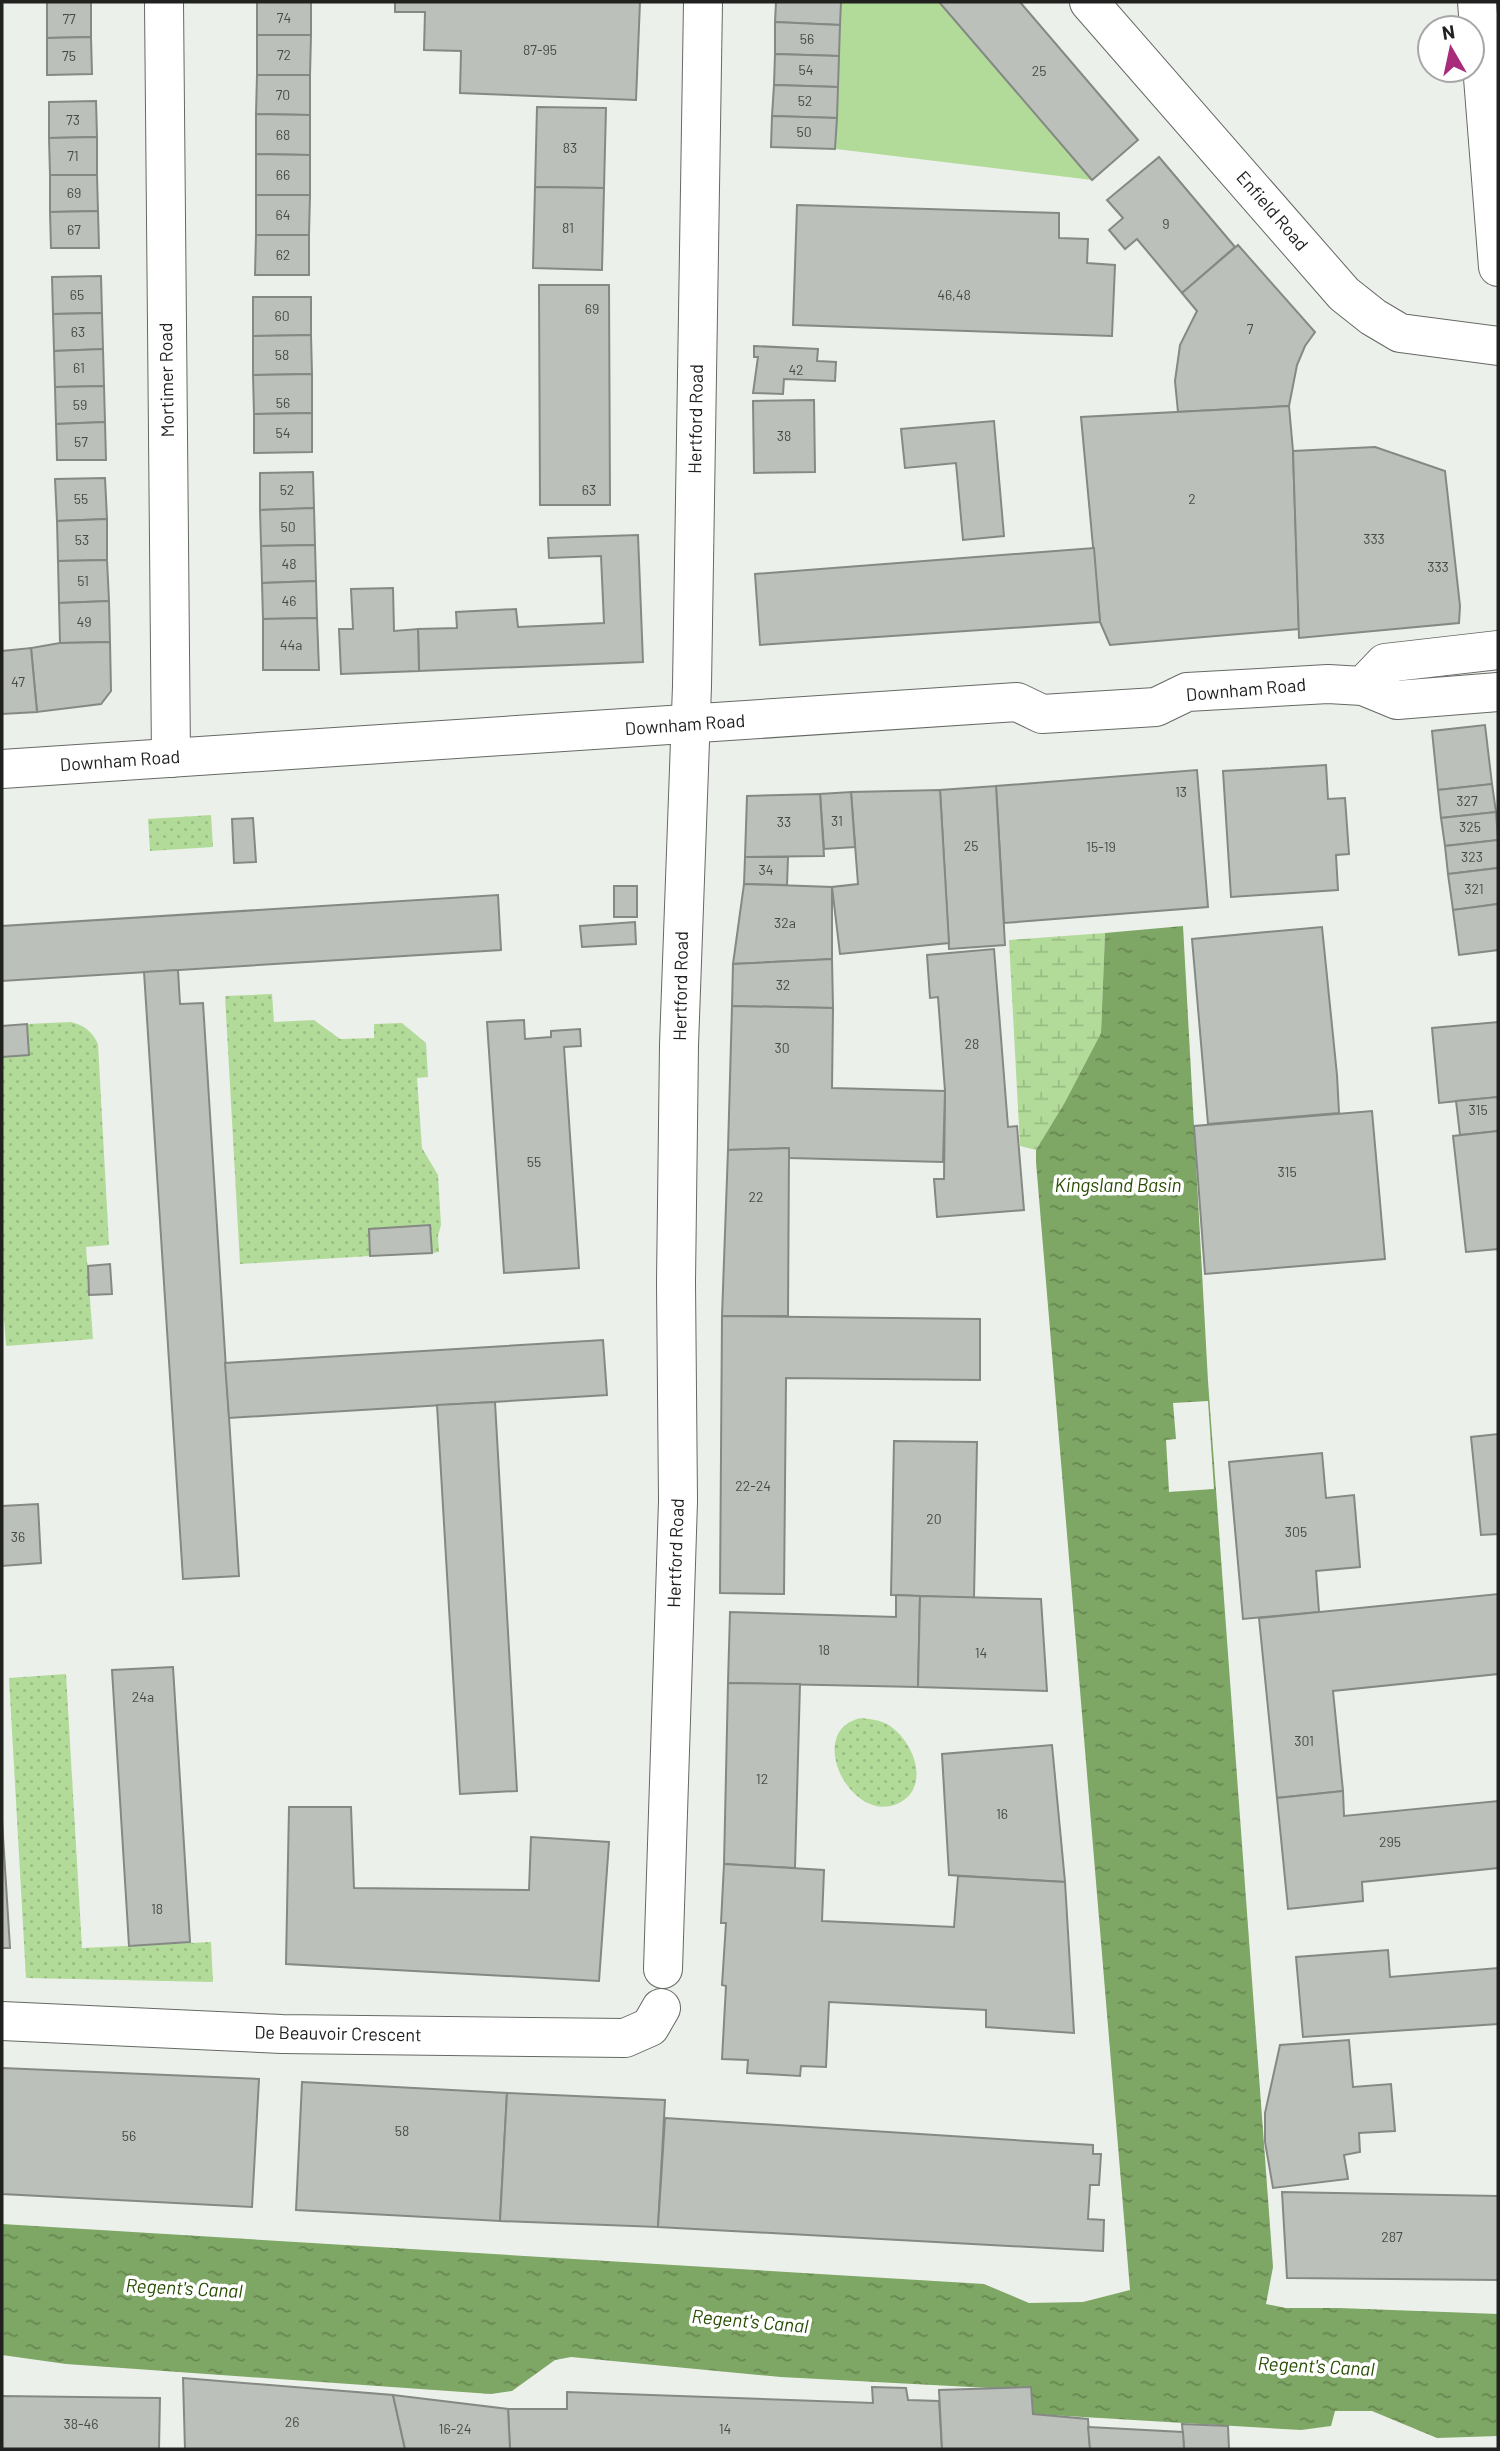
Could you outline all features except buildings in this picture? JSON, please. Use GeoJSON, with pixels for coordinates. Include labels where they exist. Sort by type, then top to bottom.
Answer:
{"type":"FeatureCollection","features":[{"type":"Feature","properties":{"kind":"main road","name":"Mortimer Road"},"geometry":{"type":"LineString","coordinates":[[164,2],[171,758]]}},
{"type":"Feature","properties":{"kind":"main road","name":"Hertford Road"},"geometry":{"type":"LineString","coordinates":[[663,1969],[678,1501],[676,1282],[681,964],[691,725],[703,2]]}},
{"type":"Feature","properties":{"kind":"main road","name":"Enfield Road"},"geometry":{"type":"LineString","coordinates":[[1089,2],[1344,294],[1373,317],[1400,333],[1498,346]]}},
{"type":"Feature","properties":{"kind":"main road"},"geometry":{"type":"LineString","coordinates":[[1477,2],[1498,267]]}},
{"type":"Feature","properties":{"kind":"main road"},"geometry":{"type":"LineString","coordinates":[[1363,686],[1385,663],[1498,650]]}},
{"type":"Feature","properties":{"kind":"main road","name":"Downham Road"},"geometry":{"type":"LineString","coordinates":[[2,769],[1017,702],[1042,714],[1156,707],[1187,692],[1328,684],[1363,686],[1397,700],[1498,692]]}},
{"type":"Feature","properties":{"kind":"main road","name":"De Beauvoir Crescent"},"geometry":{"type":"LineString","coordinates":[[2,2021],[282,2034],[625,2038],[650,2027],[662,2008]]}},
{"type":"Feature","properties":{"kind":"green space"},"geometry":{"type":"Polygon","coordinates":[[[840,2],[939,2],[1092,180],[836,149],[840,2]]]}},
{"type":"Feature","properties":{"kind":"green space"},"geometry":{"type":"Polygon","coordinates":[[[211,815],[213,847],[150,851],[148,819],[211,815]]]}},
{"type":"Feature","properties":{"kind":"green space"},"geometry":{"type":"Polygon","coordinates":[[[1105,933],[1101,1033],[1036,1150],[1020,1146],[1009,940],[1105,933]]]}},
{"type":"Feature","properties":{"kind":"green space"},"geometry":{"type":"Polygon","coordinates":[[[272,994],[274,1022],[314,1020],[340,1039],[374,1038],[374,1024],[402,1023],[426,1043],[428,1077],[417,1078],[422,1148],[438,1175],[441,1225],[438,1236],[439,1252],[432,1253],[430,1225],[369,1229],[370,1256],[240,1264],[225,996],[272,994]]]}},
{"type":"Feature","properties":{"kind":"green space"},"geometry":{"type":"Polygon","coordinates":[[[71,1022],[88,1030],[98,1044],[109,1245],[86,1247],[93,1339],[6,1346],[2,1289],[2,1057],[28,1055],[27,1024],[71,1022]]]}},
{"type":"Feature","properties":{"kind":"green space"},"geometry":{"type":"Polygon","coordinates":[[[66,1674],[82,1948],[211,1942],[213,1982],[26,1978],[9,1678],[66,1674]]]}},
{"type":"Feature","properties":{"kind":"green space"},"geometry":{"type":"Polygon","coordinates":[[[861,1718],[887,1724],[905,1741],[911,1752],[917,1776],[908,1797],[897,1804],[880,1807],[864,1801],[850,1789],[840,1773],[835,1756],[836,1739],[844,1726],[861,1718]]]}},
{"type":"Feature","properties":{"kind":"water"},"geometry":{"type":"Polygon","coordinates":[[[1183,926],[1208,1381],[1273,2267],[1266,2304],[1286,2308],[1498,2314],[1498,2436],[1437,2438],[1372,2411],[1335,2411],[1331,2426],[1301,2430],[1033,2414],[1027,2390],[781,2377],[571,2357],[555,2360],[512,2391],[491,2394],[66,2364],[2,2355],[2,2224],[984,2284],[1029,2303],[1083,2302],[1130,2290],[1036,1150],[1101,1033],[1105,933],[1183,926]]]}},
{"type":"Feature","properties":{"kind":"pier"},"geometry":{"type":"Polygon","coordinates":[[[1208,1401],[1214,1489],[1169,1492],[1166,1440],[1176,1439],[1173,1403],[1208,1401]]]}},
{"type":"Feature","properties":{"kind":"water label","name":"Kingsland Basin"},"geometry":{"type":"Point","coordinates":[1118,1185]}},
{"type":"Feature","properties":{"kind":"water label","name":"Regent's Canal"},"geometry":{"type":"Point","coordinates":[184,2288]}},
{"type":"Feature","properties":{"kind":"water label","name":"Regent's Canal"},"geometry":{"type":"Point","coordinates":[750,2321]}},
{"type":"Feature","properties":{"kind":"water label","name":"Regent's Canal"},"geometry":{"type":"Point","coordinates":[1316,2366]}}]}
